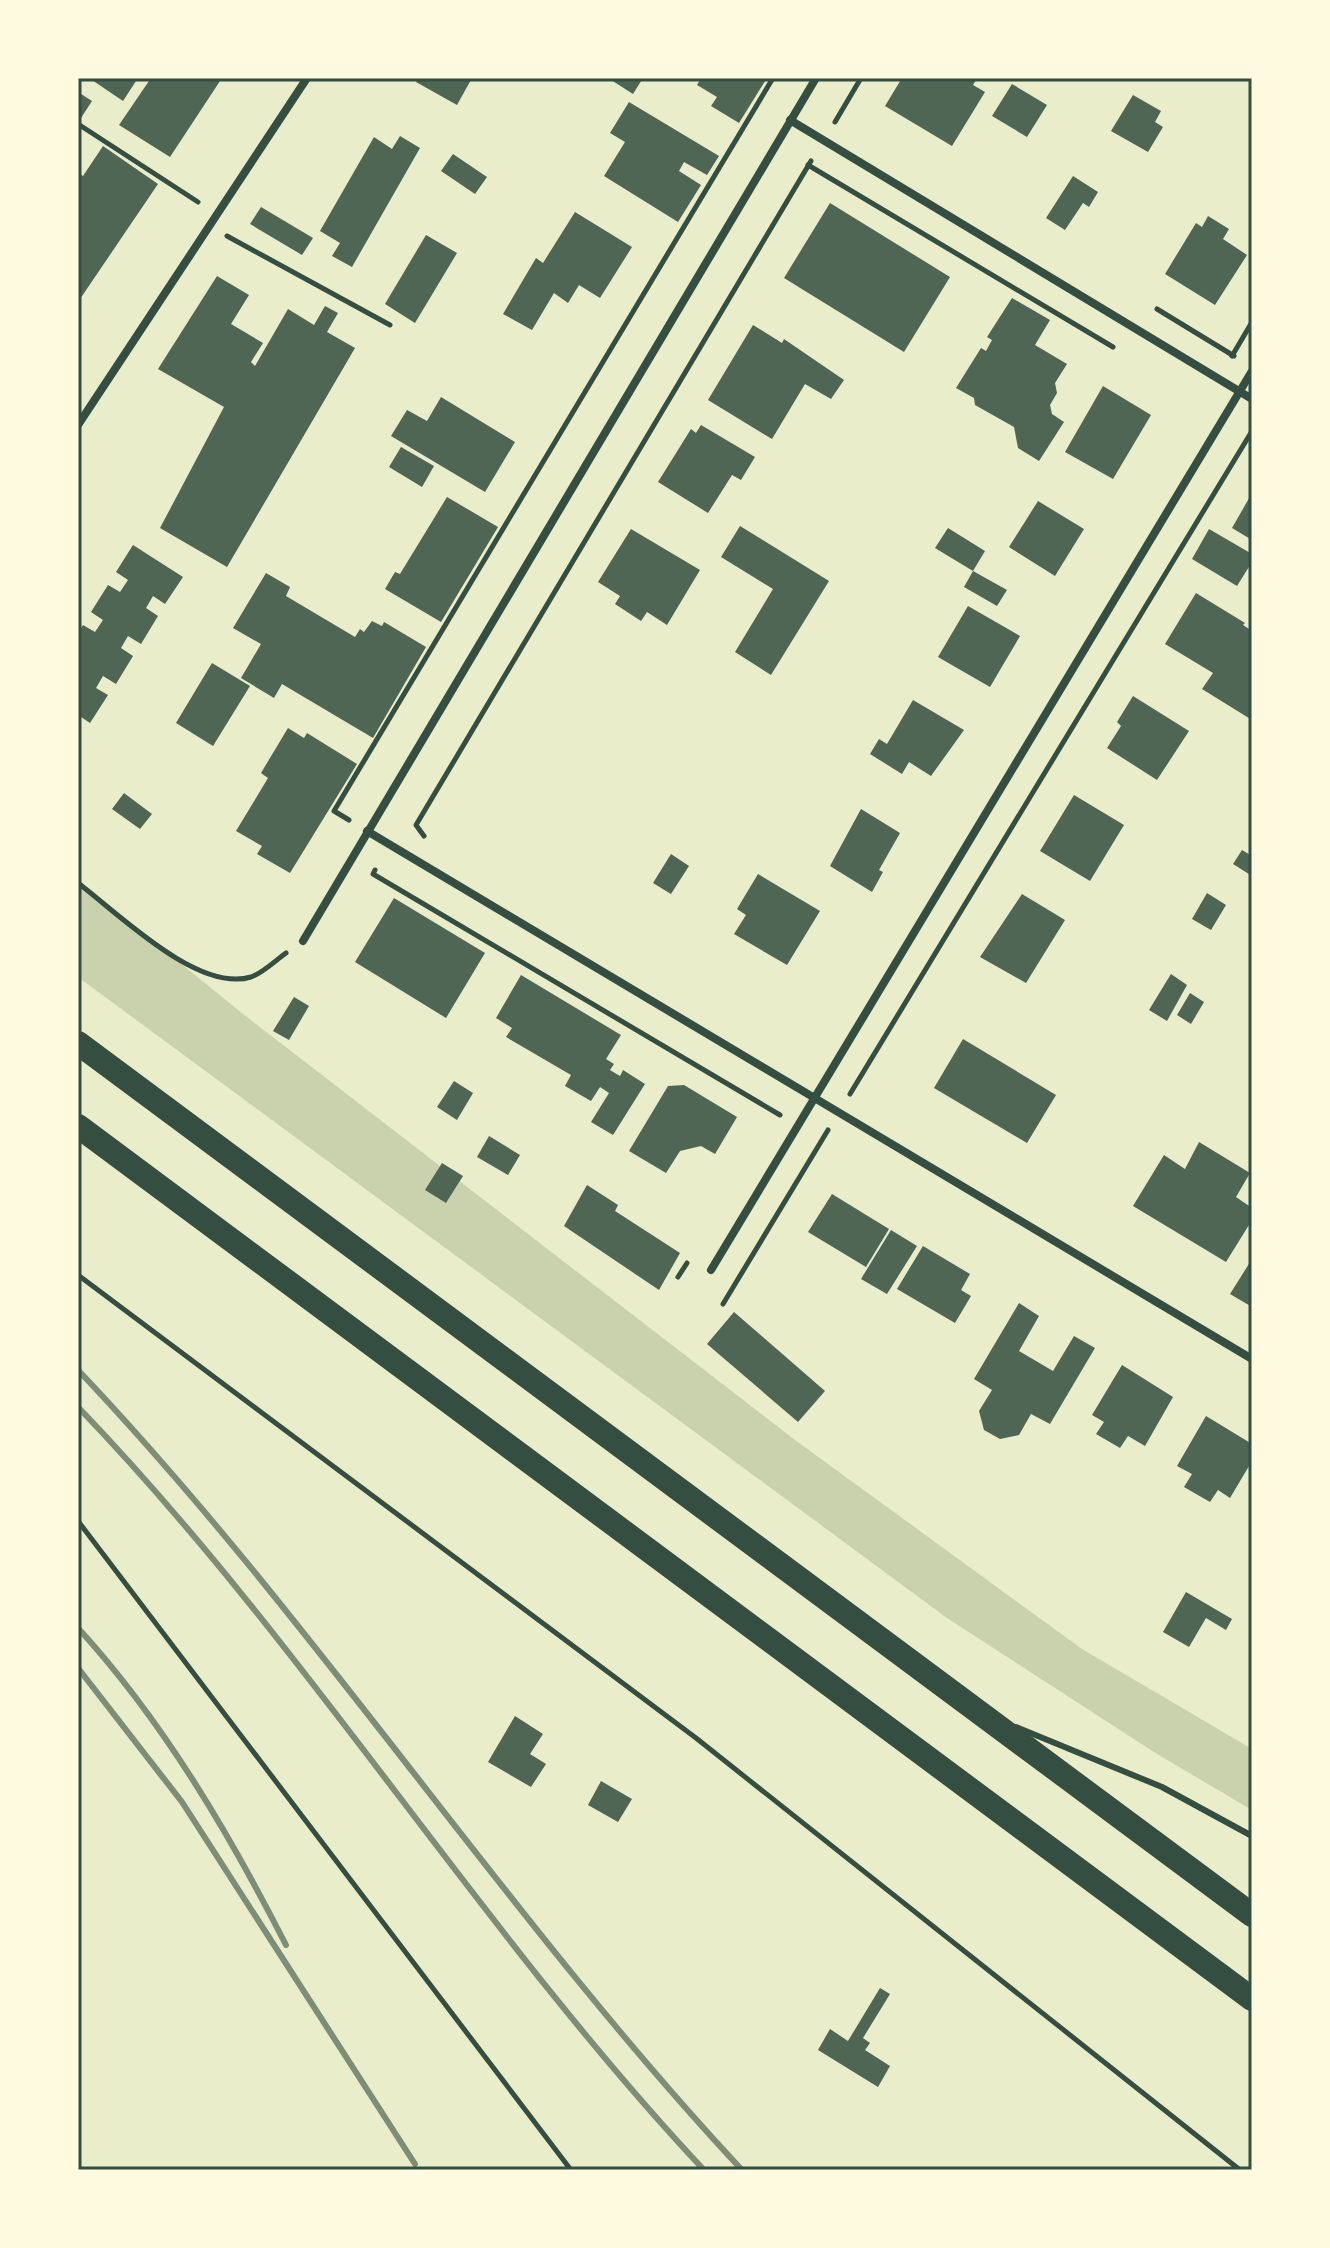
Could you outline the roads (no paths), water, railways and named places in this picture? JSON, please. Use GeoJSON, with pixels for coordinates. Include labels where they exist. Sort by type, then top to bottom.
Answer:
{"type":"FeatureCollection","features":[{"type":"Feature","properties":{"kind":"highway"},"geometry":{"type":"LineString","coordinates":[[78,1043],[1252,1915]]}},
{"type":"Feature","properties":{"kind":"highway"},"geometry":{"type":"LineString","coordinates":[[78,1126],[1252,1999]]}},
{"type":"Feature","properties":{"kind":"street"},"geometry":{"type":"LineString","coordinates":[[78,425],[307,78]]}},
{"type":"Feature","properties":{"kind":"street"},"geometry":{"type":"LineString","coordinates":[[303,941],[816,78]]}},
{"type":"Feature","properties":{"kind":"street"},"geometry":{"type":"LineString","coordinates":[[790,120],[1252,399]]}},
{"type":"Feature","properties":{"kind":"street"},"geometry":{"type":"LineString","coordinates":[[711,1270],[1252,371]]}},
{"type":"Feature","properties":{"kind":"street"},"geometry":{"type":"LineString","coordinates":[[367,831],[1252,1359]]}},
{"type":"Feature","properties":{"kind":"lane"},"geometry":{"type":"LineString","coordinates":[[979,1712],[1162,1787],[1252,1836]]}},
{"type":"Feature","properties":{"kind":"railway"},"geometry":{"type":"LineString","coordinates":[[78,1370],[165,1466],[249,1566],[572,1973],[655,2073],[742,2170]]}},
{"type":"Feature","properties":{"kind":"railway"},"geometry":{"type":"LineString","coordinates":[[78,1407],[161,1498],[241,1593],[543,1983],[704,2170]]}},
{"type":"Feature","properties":{"kind":"railway"},"geometry":{"type":"LineString","coordinates":[[78,1628],[138,1701],[192,1779],[218,1820],[286,1945]]}},
{"type":"Feature","properties":{"kind":"railway"},"geometry":{"type":"LineString","coordinates":[[78,1668],[182,1802],[415,2164]]}}]}
